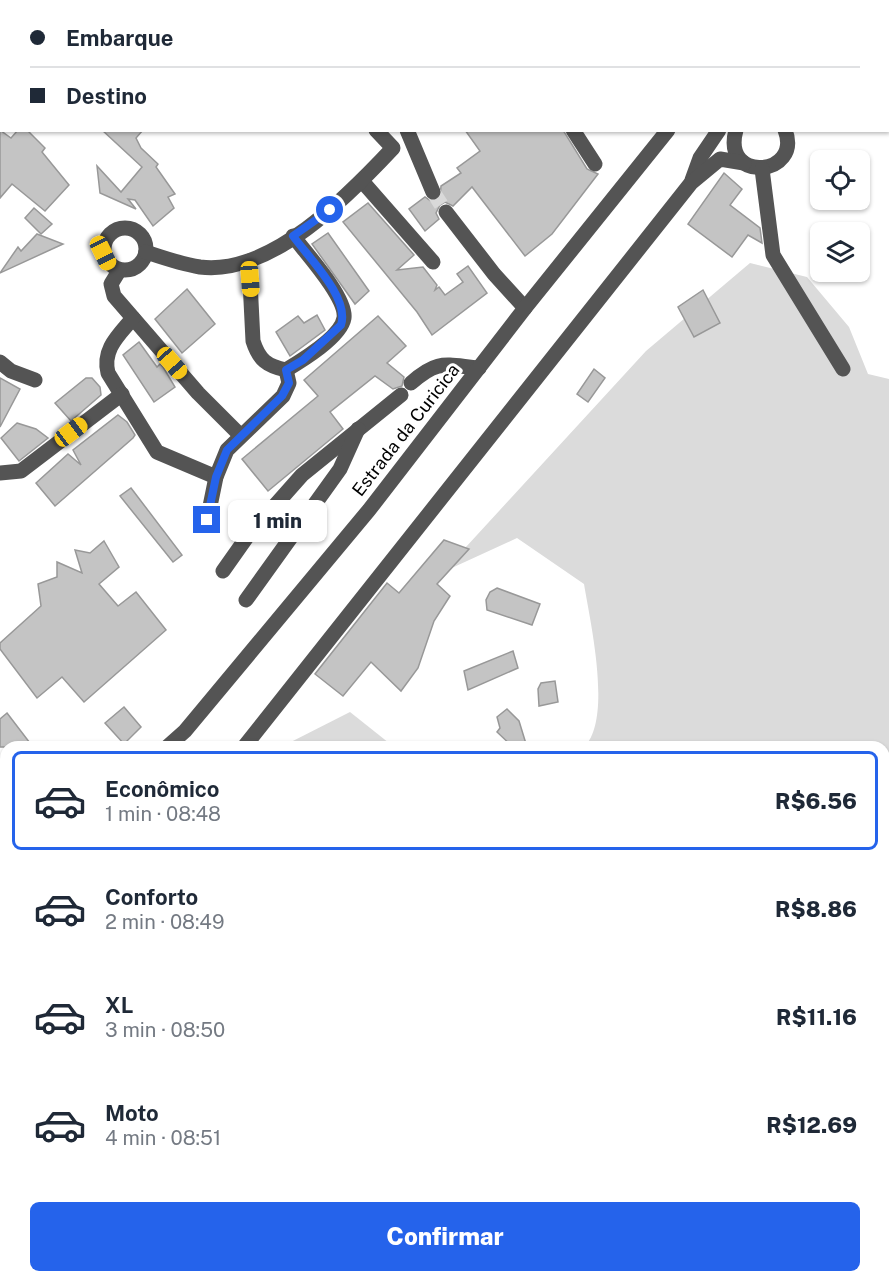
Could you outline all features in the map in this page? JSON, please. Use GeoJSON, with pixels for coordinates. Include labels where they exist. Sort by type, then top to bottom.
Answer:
{"type":"FeatureCollection","features":[{"type":"Feature","properties":{"kind":"street"},"geometry":{"type":"LineString","coordinates":[[378,132],[393,148]]}},
{"type":"Feature","properties":{"kind":"street"},"geometry":{"type":"LineString","coordinates":[[574,132],[595,164]]}},
{"type":"Feature","properties":{"kind":"street","name":"Estrada da Curicica"},"geometry":{"type":"LineString","coordinates":[[174,741],[185,731],[369,510],[525,308],[666,132]]}},
{"type":"Feature","properties":{"kind":"street"},"geometry":{"type":"LineString","coordinates":[[691,183],[700,158],[718,132]]}},
{"type":"Feature","properties":{"kind":"street"},"geometry":{"type":"LineString","coordinates":[[736,132],[734,148],[744,163]]}},
{"type":"Feature","properties":{"kind":"street"},"geometry":{"type":"LineString","coordinates":[[146,252],[201,267],[249,261],[293,236],[330,210],[362,181],[408,133],[433,192]]}},
{"type":"Feature","properties":{"kind":"street"},"geometry":{"type":"LineString","coordinates":[[249,741],[691,183],[720,159],[762,169],[779,162],[786,138]]}},
{"type":"Feature","properties":{"kind":"street"},"geometry":{"type":"LineString","coordinates":[[762,169],[773,255],[843,369]]}},
{"type":"Feature","properties":{"kind":"street"},"geometry":{"type":"LineString","coordinates":[[362,181],[433,262]]}},
{"type":"Feature","properties":{"kind":"street"},"geometry":{"type":"LineString","coordinates":[[446,212],[494,274],[525,308]]}},
{"type":"Feature","properties":{"kind":"street"},"geometry":{"type":"LineString","coordinates":[[124,227],[136,231],[144,240],[146,252],[141,264],[131,270],[119,271],[108,264],[103,253],[104,241],[112,231],[124,227]]}},
{"type":"Feature","properties":{"kind":"street"},"geometry":{"type":"LineString","coordinates":[[286,370],[335,333],[344,317],[343,308],[336,293],[293,236]]}},
{"type":"Feature","properties":{"kind":"street"},"geometry":{"type":"LineString","coordinates":[[249,261],[253,341],[257,353],[265,363],[286,370]]}},
{"type":"Feature","properties":{"kind":"street"},"geometry":{"type":"LineString","coordinates":[[119,271],[112,278],[111,289],[198,393],[240,435]]}},
{"type":"Feature","properties":{"kind":"street"},"geometry":{"type":"LineString","coordinates":[[134,318],[113,341],[105,362],[108,373],[157,452],[216,477]]}},
{"type":"Feature","properties":{"kind":"street"},"geometry":{"type":"LineString","coordinates":[[0,362],[11,371],[34,380]]}},
{"type":"Feature","properties":{"kind":"street"},"geometry":{"type":"LineString","coordinates":[[223,571],[247,537],[302,475],[428,368],[442,364],[479,368]]}},
{"type":"Feature","properties":{"kind":"street"},"geometry":{"type":"LineString","coordinates":[[207,520],[216,477],[227,450],[282,396],[289,383],[286,370]]}},
{"type":"Feature","properties":{"kind":"street"},"geometry":{"type":"LineString","coordinates":[[0,473],[21,471],[122,394]]}},
{"type":"Feature","properties":{"kind":"street"},"geometry":{"type":"LineString","coordinates":[[246,600],[340,469],[358,429]]}},
{"type":"Feature","properties":{"kind":"shaded area"},"geometry":{"type":"Polygon","coordinates":[[[750,263],[807,277],[849,327],[868,374],[889,379],[889,741],[588,741],[593,733],[597,715],[598,693],[594,644],[584,584],[517,538],[443,572],[646,351],[750,263]]]}},
{"type":"Feature","properties":{"kind":"shaded area"},"geometry":{"type":"Polygon","coordinates":[[[350,712],[386,741],[293,741],[350,712]]]}},
{"type":"Feature","properties":{"kind":"building"},"geometry":{"type":"Polygon","coordinates":[[[0,132],[11,138],[16,132],[29,132],[45,148],[42,152],[69,185],[45,211],[12,184],[0,198],[0,132]]]}},
{"type":"Feature","properties":{"kind":"building"},"geometry":{"type":"Polygon","coordinates":[[[104,132],[141,132],[136,138],[141,148],[158,164],[156,167],[175,194],[168,197],[174,208],[153,226],[135,200],[128,199],[136,209],[100,193],[97,166],[121,192],[142,167],[104,132]]]}},
{"type":"Feature","properties":{"kind":"building"},"geometry":{"type":"Polygon","coordinates":[[[466,132],[564,132],[587,169],[598,174],[552,234],[525,256],[472,187],[453,206],[445,202],[440,205],[436,213],[439,219],[425,231],[409,209],[425,197],[432,202],[440,198],[441,186],[461,173],[457,168],[480,151],[466,132]]]}},
{"type":"Feature","properties":{"kind":"building"},"geometry":{"type":"Polygon","coordinates":[[[724,173],[742,189],[730,205],[760,228],[762,243],[748,235],[732,257],[688,224],[724,173]]]}},
{"type":"Feature","properties":{"kind":"building"},"geometry":{"type":"Polygon","coordinates":[[[368,203],[414,255],[397,270],[423,267],[437,285],[435,290],[439,287],[445,295],[463,282],[457,274],[468,266],[487,293],[432,335],[417,312],[343,222],[368,203]]]}},
{"type":"Feature","properties":{"kind":"building"},"geometry":{"type":"Polygon","coordinates":[[[34,208],[52,224],[41,234],[25,218],[34,208]]]}},
{"type":"Feature","properties":{"kind":"building"},"geometry":{"type":"Polygon","coordinates":[[[328,233],[369,291],[355,304],[312,244],[328,233]]]}},
{"type":"Feature","properties":{"kind":"building"},"geometry":{"type":"Polygon","coordinates":[[[37,234],[63,244],[0,273],[18,247],[21,251],[37,234]]]}},
{"type":"Feature","properties":{"kind":"building"},"geometry":{"type":"Polygon","coordinates":[[[187,289],[215,324],[182,353],[155,319],[187,289]]]}},
{"type":"Feature","properties":{"kind":"building"},"geometry":{"type":"Polygon","coordinates":[[[703,290],[720,323],[694,337],[678,307],[703,290]]]}},
{"type":"Feature","properties":{"kind":"building"},"geometry":{"type":"Polygon","coordinates":[[[317,315],[325,330],[290,356],[276,332],[298,316],[304,323],[317,315]]]}},
{"type":"Feature","properties":{"kind":"building"},"geometry":{"type":"Polygon","coordinates":[[[378,316],[406,346],[387,363],[404,377],[402,386],[393,389],[375,376],[330,412],[343,429],[268,491],[242,459],[318,396],[304,380],[378,316]]]}},
{"type":"Feature","properties":{"kind":"building"},"geometry":{"type":"Polygon","coordinates":[[[139,342],[157,367],[160,364],[163,367],[175,387],[154,402],[123,355],[139,342]]]}},
{"type":"Feature","properties":{"kind":"building"},"geometry":{"type":"Polygon","coordinates":[[[594,369],[605,378],[588,402],[577,394],[594,369]]]}},
{"type":"Feature","properties":{"kind":"building"},"geometry":{"type":"Polygon","coordinates":[[[0,378],[20,389],[0,427],[0,378]]]}},
{"type":"Feature","properties":{"kind":"building"},"geometry":{"type":"Polygon","coordinates":[[[86,378],[92,378],[100,387],[101,395],[71,421],[55,403],[86,378]]]}},
{"type":"Feature","properties":{"kind":"building"},"geometry":{"type":"Polygon","coordinates":[[[118,415],[127,422],[135,435],[133,438],[55,506],[36,483],[68,454],[81,465],[73,450],[118,415]]]}},
{"type":"Feature","properties":{"kind":"building"},"geometry":{"type":"Polygon","coordinates":[[[17,423],[36,429],[48,438],[19,461],[1,438],[17,423]]]}},
{"type":"Feature","properties":{"kind":"building"},"geometry":{"type":"Polygon","coordinates":[[[131,488],[182,555],[173,562],[120,496],[131,488]]]}},
{"type":"Feature","properties":{"kind":"building"},"geometry":{"type":"Polygon","coordinates":[[[444,540],[469,549],[437,584],[450,596],[434,621],[418,668],[401,691],[371,662],[343,696],[315,674],[387,583],[399,593],[444,540]]]}},
{"type":"Feature","properties":{"kind":"building"},"geometry":{"type":"Polygon","coordinates":[[[104,541],[119,567],[99,584],[118,606],[136,592],[166,630],[84,702],[62,677],[37,698],[0,649],[0,643],[41,606],[38,584],[57,577],[57,562],[82,573],[75,550],[90,553],[104,541]]]}},
{"type":"Feature","properties":{"kind":"building"},"geometry":{"type":"Polygon","coordinates":[[[497,588],[540,604],[532,625],[487,610],[486,600],[490,592],[497,588]]]}},
{"type":"Feature","properties":{"kind":"building"},"geometry":{"type":"Polygon","coordinates":[[[513,651],[518,668],[468,690],[464,671],[513,651]]]}},
{"type":"Feature","properties":{"kind":"building"},"geometry":{"type":"Polygon","coordinates":[[[555,681],[558,702],[539,706],[538,689],[541,683],[555,681]]]}},
{"type":"Feature","properties":{"kind":"building"},"geometry":{"type":"Polygon","coordinates":[[[124,707],[141,727],[127,741],[121,741],[105,723],[124,707]]]}},
{"type":"Feature","properties":{"kind":"building"},"geometry":{"type":"Polygon","coordinates":[[[507,709],[519,721],[525,741],[507,741],[497,732],[500,728],[497,717],[507,709]]]}},
{"type":"Feature","properties":{"kind":"building"},"geometry":{"type":"Polygon","coordinates":[[[7,713],[28,741],[0,741],[0,719],[7,713]]]}},
{"type":"Feature","properties":{"kind":"tunnel"},"geometry":{"type":"LineString","coordinates":[[433,192],[446,212]]}},
{"type":"Feature","properties":{"kind":"route"},"geometry":{"type":"LineString","coordinates":[[207,520],[216,477],[227,450],[282,396],[289,383],[286,370],[303,360],[335,333],[341,325],[344,317],[343,308],[336,293],[293,236],[330,210]]}}]}
